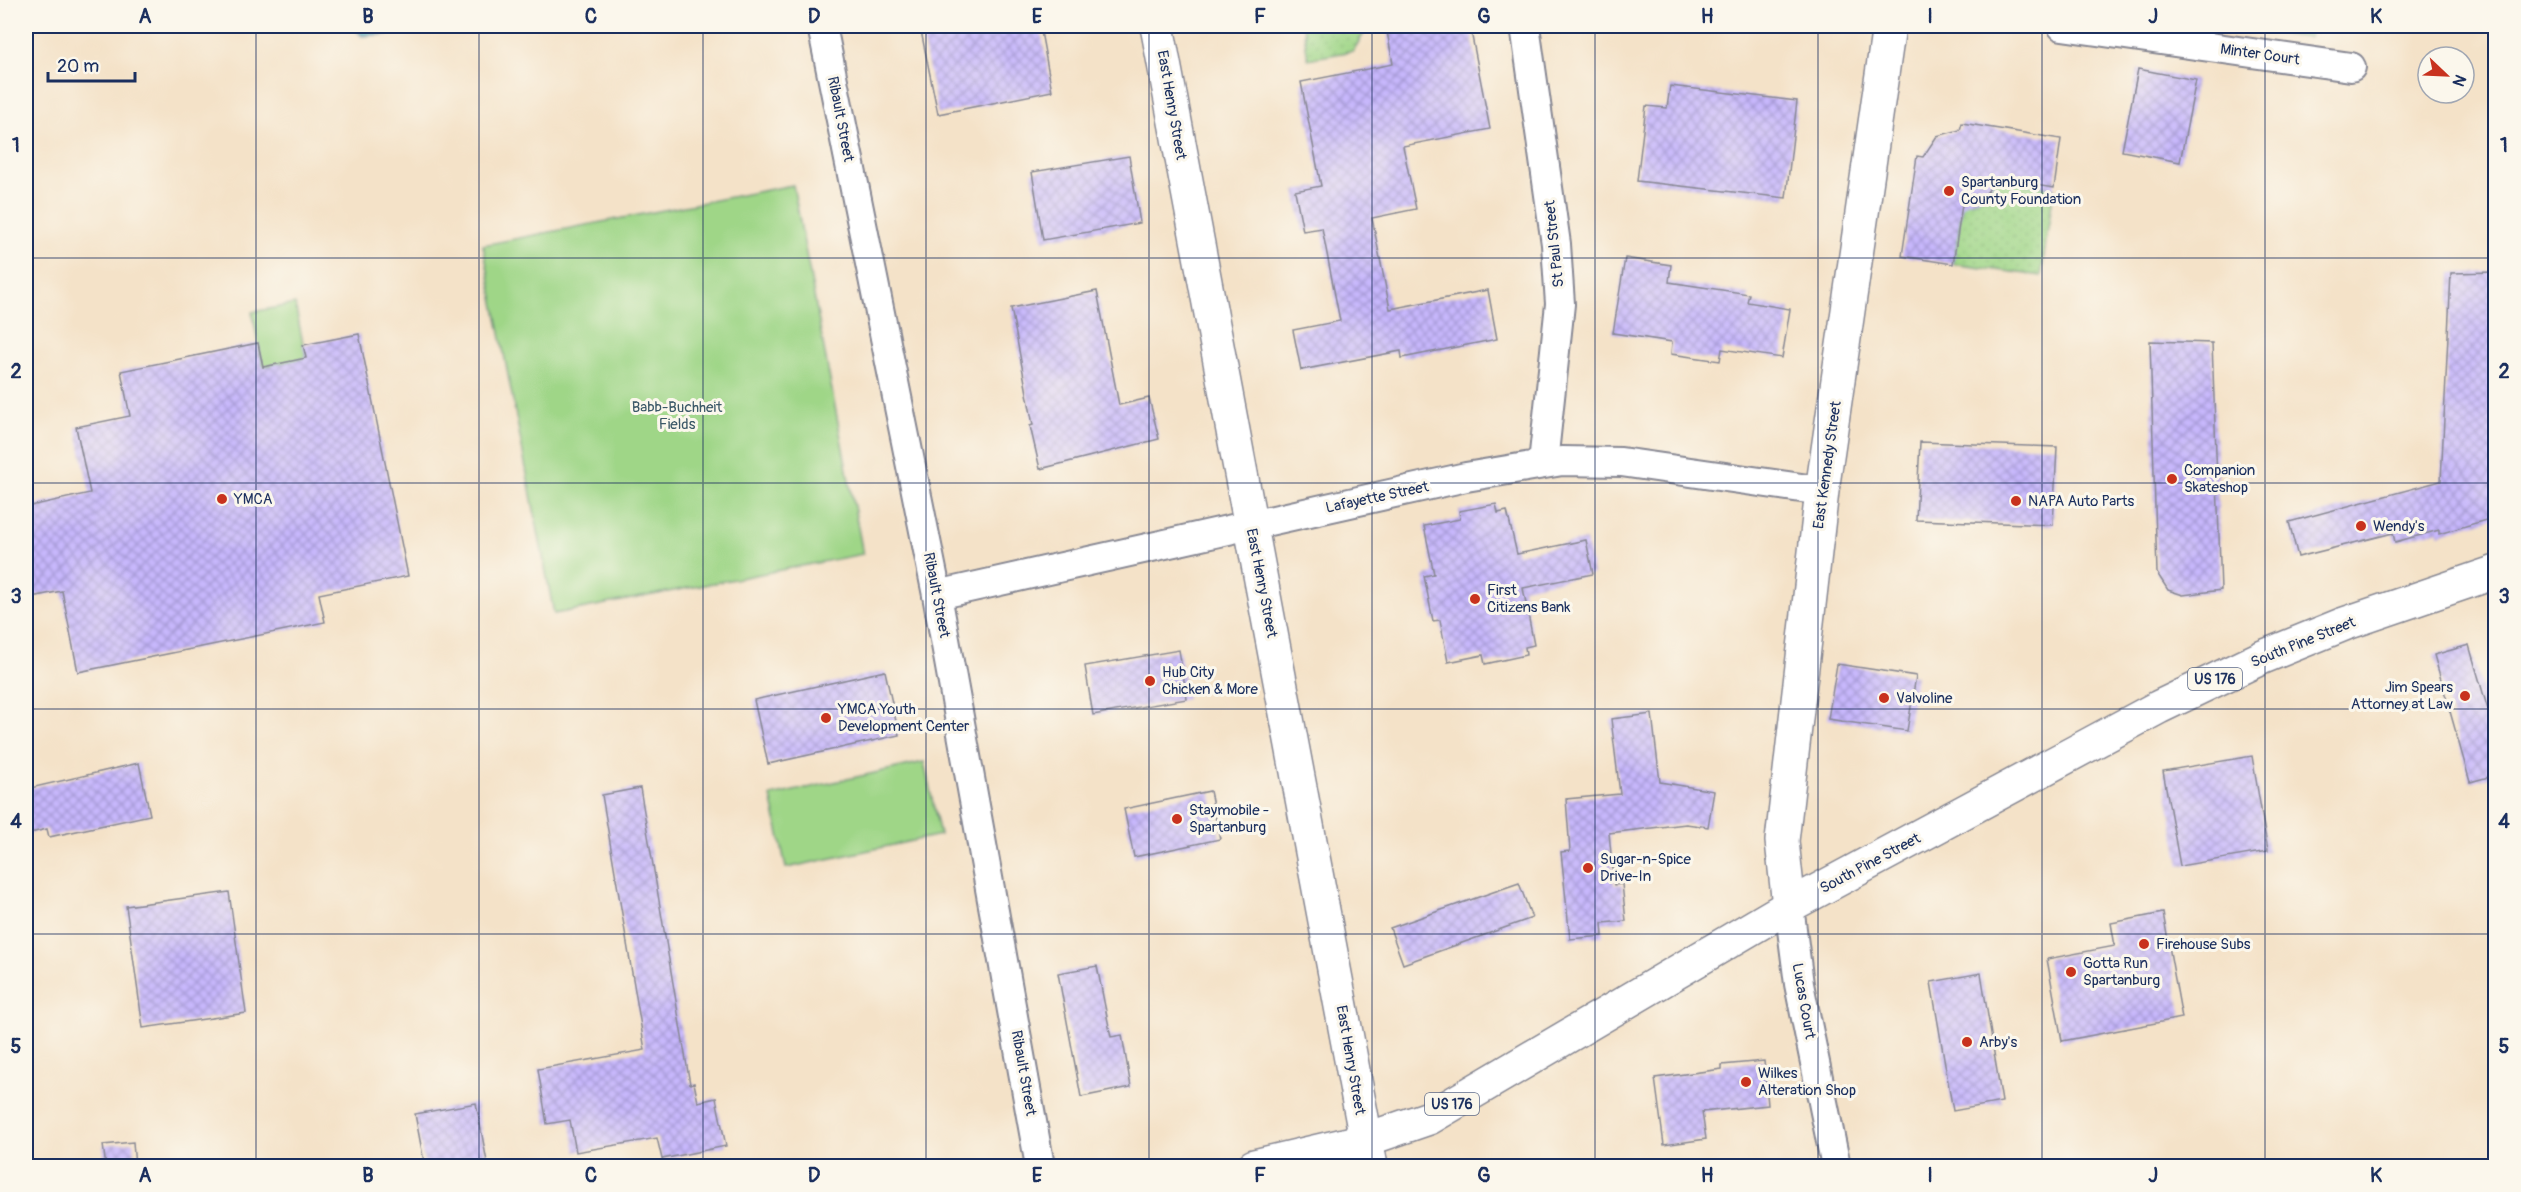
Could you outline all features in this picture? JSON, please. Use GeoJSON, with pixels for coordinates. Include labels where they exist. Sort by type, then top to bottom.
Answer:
{"type":"FeatureCollection","features":[{"type":"Feature","properties":{"kind":"main road","name":"East Henry Street"},"geometry":{"type":"LineString","coordinates":[[1157,26],[1368,1153]]}},
{"type":"Feature","properties":{"kind":"main road","name":"East Kennedy Street"},"geometry":{"type":"LineString","coordinates":[[1789,906],[1782,841],[1822,491],[1889,26]]}},
{"type":"Feature","properties":{"kind":"main road","name":"South Pine Street"},"geometry":{"type":"LineString","coordinates":[[1254,1167],[1368,1153],[1789,906],[2146,713],[2211,681],[2344,624],[2496,572]]}},
{"type":"Feature","properties":{"kind":"street","name":"Ribault Street"},"geometry":{"type":"LineString","coordinates":[[822,26],[937,595],[1040,1167]]}},
{"type":"Feature","properties":{"kind":"street","name":"St Paul Street"},"geometry":{"type":"LineString","coordinates":[[1525,26],[1556,244],[1560,304],[1543,463]]}},
{"type":"Feature","properties":{"kind":"street","name":"Minter Court"},"geometry":{"type":"LineString","coordinates":[[2062,26],[2350,67]]}},
{"type":"Feature","properties":{"kind":"street","name":"Lafayette Street"},"geometry":{"type":"LineString","coordinates":[[937,595],[1251,527],[1273,519],[1543,463],[1621,462],[1822,491]]}},
{"type":"Feature","properties":{"kind":"street","name":"Lucas Court"},"geometry":{"type":"LineString","coordinates":[[1789,906],[1799,984],[1836,1167]]}},
{"type":"Feature","properties":{"kind":"green space"},"geometry":{"type":"Polygon","coordinates":[[[1303,26],[1365,26],[1366,30],[1353,51],[1308,59],[1303,26]]]}},
{"type":"Feature","properties":{"kind":"green space"},"geometry":{"type":"Polygon","coordinates":[[[2226,26],[2311,26],[2309,38],[2226,26]]]}},
{"type":"Feature","properties":{"kind":"green space"},"geometry":{"type":"Polygon","coordinates":[[[1991,179],[2054,188],[2041,276],[1953,264],[1963,200],[1971,202],[1985,195],[1991,179]]]}},
{"type":"Feature","properties":{"kind":"green space","name":"Babb-Buchheit Fields"},"geometry":{"type":"Polygon","coordinates":[[[793,185],[863,554],[554,614],[483,245],[793,185]]]}},
{"type":"Feature","properties":{"kind":"green space"},"geometry":{"type":"Polygon","coordinates":[[[295,304],[306,358],[263,367],[252,312],[295,304]]]}},
{"type":"Feature","properties":{"kind":"green space"},"geometry":{"type":"Polygon","coordinates":[[[924,762],[940,835],[786,868],[771,796],[924,762]]]}},
{"type":"Feature","properties":{"kind":"water"},"geometry":{"type":"Polygon","coordinates":[[[352,26],[462,26],[463,29],[362,36],[352,26]]]}},
{"type":"Feature","properties":{"kind":"building"},"geometry":{"type":"Polygon","coordinates":[[[920,26],[1040,26],[1052,91],[938,114],[920,26]]]}},
{"type":"Feature","properties":{"kind":"building"},"geometry":{"type":"Polygon","coordinates":[[[1386,26],[1470,26],[1490,129],[1403,146],[1416,209],[1372,218],[1390,309],[1488,290],[1497,339],[1402,358],[1401,351],[1301,370],[1293,330],[1340,321],[1322,228],[1303,231],[1295,191],[1321,186],[1301,82],[1393,64],[1386,26]]]}},
{"type":"Feature","properties":{"kind":"building"},"geometry":{"type":"Polygon","coordinates":[[[2138,69],[2196,80],[2180,162],[2122,151],[2138,69]]]}},
{"type":"Feature","properties":{"kind":"building"},"geometry":{"type":"Polygon","coordinates":[[[1670,86],[1797,101],[1786,198],[1637,181],[1646,106],[1667,108],[1670,86]]]}},
{"type":"Feature","properties":{"kind":"building","name":"Spartanburg County Foundation"},"geometry":{"type":"Polygon","coordinates":[[[1962,123],[2061,139],[2054,188],[1996,179],[1985,195],[1962,205],[1953,264],[1902,256],[1917,156],[1923,157],[1937,136],[1960,130],[1962,123]]]}},
{"type":"Feature","properties":{"kind":"building"},"geometry":{"type":"Polygon","coordinates":[[[1129,156],[1140,223],[1043,240],[1032,172],[1129,156]]]}},
{"type":"Feature","properties":{"kind":"building"},"geometry":{"type":"Polygon","coordinates":[[[1625,258],[1671,265],[1669,282],[1749,294],[1747,302],[1790,309],[1782,358],[1722,349],[1720,361],[1671,354],[1672,342],[1613,333],[1625,258]]]}},
{"type":"Feature","properties":{"kind":"building"},"geometry":{"type":"Polygon","coordinates":[[[2496,272],[2496,517],[2439,534],[2439,530],[2395,542],[2393,533],[2298,557],[2289,522],[2441,481],[2451,273],[2496,272]]]}},
{"type":"Feature","properties":{"kind":"building"},"geometry":{"type":"Polygon","coordinates":[[[1097,291],[1119,405],[1149,398],[1159,439],[1040,469],[1030,426],[1033,425],[1011,308],[1097,291]]]}},
{"type":"Feature","properties":{"kind":"building"},"geometry":{"type":"Polygon","coordinates":[[[359,334],[408,576],[319,594],[325,622],[78,672],[62,591],[26,598],[26,507],[90,493],[76,427],[130,416],[121,371],[258,343],[263,367],[306,358],[303,345],[359,334]]]}},
{"type":"Feature","properties":{"kind":"building"},"geometry":{"type":"Polygon","coordinates":[[[2150,341],[2212,343],[2221,590],[2183,595],[2168,590],[2157,573],[2150,341]]]}},
{"type":"Feature","properties":{"kind":"building"},"geometry":{"type":"Polygon","coordinates":[[[1920,442],[2057,447],[2053,525],[1916,520],[1920,442]]]}},
{"type":"Feature","properties":{"kind":"building"},"geometry":{"type":"Polygon","coordinates":[[[1496,504],[1498,513],[1507,511],[1517,554],[1586,540],[1593,574],[1523,588],[1534,645],[1525,647],[1526,655],[1485,664],[1483,655],[1448,662],[1440,620],[1433,621],[1424,576],[1434,574],[1424,526],[1460,519],[1459,511],[1496,504]]]}},
{"type":"Feature","properties":{"kind":"building","name":"Jim Spears Attorney at Law"},"geometry":{"type":"Polygon","coordinates":[[[2469,645],[2496,737],[2496,775],[2470,782],[2434,655],[2469,645]]]}},
{"type":"Feature","properties":{"kind":"building"},"geometry":{"type":"Polygon","coordinates":[[[1179,650],[1187,699],[1093,715],[1085,666],[1179,650]]]}},
{"type":"Feature","properties":{"kind":"building"},"geometry":{"type":"Polygon","coordinates":[[[1837,664],[1916,676],[1907,731],[1828,719],[1837,664]]]}},
{"type":"Feature","properties":{"kind":"building","name":"YMCA Youth Development Center"},"geometry":{"type":"Polygon","coordinates":[[[885,671],[899,735],[768,764],[754,700],[885,671]]]}},
{"type":"Feature","properties":{"kind":"building"},"geometry":{"type":"Polygon","coordinates":[[[1652,714],[1660,782],[1714,791],[1708,827],[1686,824],[1609,833],[1614,885],[1622,884],[1626,921],[1602,923],[1603,936],[1570,939],[1561,852],[1570,851],[1566,799],[1620,794],[1611,719],[1652,714]]]}},
{"type":"Feature","properties":{"kind":"building"},"geometry":{"type":"Polygon","coordinates":[[[2252,756],[2268,851],[2180,866],[2163,771],[2252,756]]]}},
{"type":"Feature","properties":{"kind":"building"},"geometry":{"type":"Polygon","coordinates":[[[139,763],[150,815],[49,837],[47,829],[26,834],[26,789],[139,763]]]}},
{"type":"Feature","properties":{"kind":"building"},"geometry":{"type":"Polygon","coordinates":[[[640,788],[690,1084],[694,1083],[698,1102],[716,1098],[726,1146],[662,1159],[657,1138],[576,1152],[570,1120],[547,1124],[538,1069],[645,1050],[602,795],[640,788]]]}},
{"type":"Feature","properties":{"kind":"building"},"geometry":{"type":"Polygon","coordinates":[[[1210,791],[1220,839],[1134,857],[1124,809],[1210,791]]]}},
{"type":"Feature","properties":{"kind":"building"},"geometry":{"type":"Polygon","coordinates":[[[1519,883],[1532,918],[1403,964],[1390,928],[1519,883]]]}},
{"type":"Feature","properties":{"kind":"building"},"geometry":{"type":"Polygon","coordinates":[[[229,892],[246,1013],[143,1028],[126,906],[229,892]]]}},
{"type":"Feature","properties":{"kind":"building"},"geometry":{"type":"Polygon","coordinates":[[[2163,913],[2182,1018],[2062,1041],[2047,959],[2115,946],[2111,923],[2163,913]]]}},
{"type":"Feature","properties":{"kind":"building"},"geometry":{"type":"Polygon","coordinates":[[[1097,966],[1111,1037],[1122,1035],[1131,1087],[1081,1097],[1058,973],[1097,966]]]}},
{"type":"Feature","properties":{"kind":"building","name":"Arby's"},"geometry":{"type":"Polygon","coordinates":[[[1981,973],[2002,1102],[1953,1111],[1931,982],[1981,973]]]}},
{"type":"Feature","properties":{"kind":"building"},"geometry":{"type":"Polygon","coordinates":[[[1764,1061],[1768,1105],[1702,1112],[1706,1139],[1664,1145],[1655,1078],[1722,1069],[1722,1065],[1764,1061]]]}},
{"type":"Feature","properties":{"kind":"building"},"geometry":{"type":"Polygon","coordinates":[[[476,1103],[488,1167],[425,1167],[415,1114],[476,1103]]]}},
{"type":"Feature","properties":{"kind":"building"},"geometry":{"type":"Polygon","coordinates":[[[133,1142],[135,1167],[106,1167],[103,1145],[133,1142]]]}},
{"type":"Feature","properties":{"kind":"place","name":"Spartanburg County Foundation"},"geometry":{"type":"Point","coordinates":[1949,191]}},
{"type":"Feature","properties":{"kind":"place","name":"Companion Skateshop"},"geometry":{"type":"Point","coordinates":[2172,479]}},
{"type":"Feature","properties":{"kind":"place","name":"YMCA"},"geometry":{"type":"Point","coordinates":[222,499]}},
{"type":"Feature","properties":{"kind":"place","name":"NAPA Auto Parts"},"geometry":{"type":"Point","coordinates":[2016,501]}},
{"type":"Feature","properties":{"kind":"place","name":"Wendy's"},"geometry":{"type":"Point","coordinates":[2361,526]}},
{"type":"Feature","properties":{"kind":"place","name":"First Citizens Bank"},"geometry":{"type":"Point","coordinates":[1475,599]}},
{"type":"Feature","properties":{"kind":"place","name":"Hub City Chicken & More"},"geometry":{"type":"Point","coordinates":[1150,681]}},
{"type":"Feature","properties":{"kind":"place","name":"Jim Spears Attorney at Law"},"geometry":{"type":"Point","coordinates":[2465,696]}},
{"type":"Feature","properties":{"kind":"place","name":"Valvoline"},"geometry":{"type":"Point","coordinates":[1884,698]}},
{"type":"Feature","properties":{"kind":"place","name":"YMCA Youth Development Center"},"geometry":{"type":"Point","coordinates":[826,718]}},
{"type":"Feature","properties":{"kind":"place","name":"Staymobile - Spartanburg"},"geometry":{"type":"Point","coordinates":[1177,819]}},
{"type":"Feature","properties":{"kind":"place","name":"Sugar-n-Spice Drive-In"},"geometry":{"type":"Point","coordinates":[1588,868]}},
{"type":"Feature","properties":{"kind":"place","name":"Firehouse Subs"},"geometry":{"type":"Point","coordinates":[2144,944]}},
{"type":"Feature","properties":{"kind":"place","name":"Gotta Run Spartanburg"},"geometry":{"type":"Point","coordinates":[2071,972]}},
{"type":"Feature","properties":{"kind":"place","name":"Arby's"},"geometry":{"type":"Point","coordinates":[1967,1042]}},
{"type":"Feature","properties":{"kind":"place","name":"Wilkes Alteration Shop"},"geometry":{"type":"Point","coordinates":[1746,1082]}}]}
